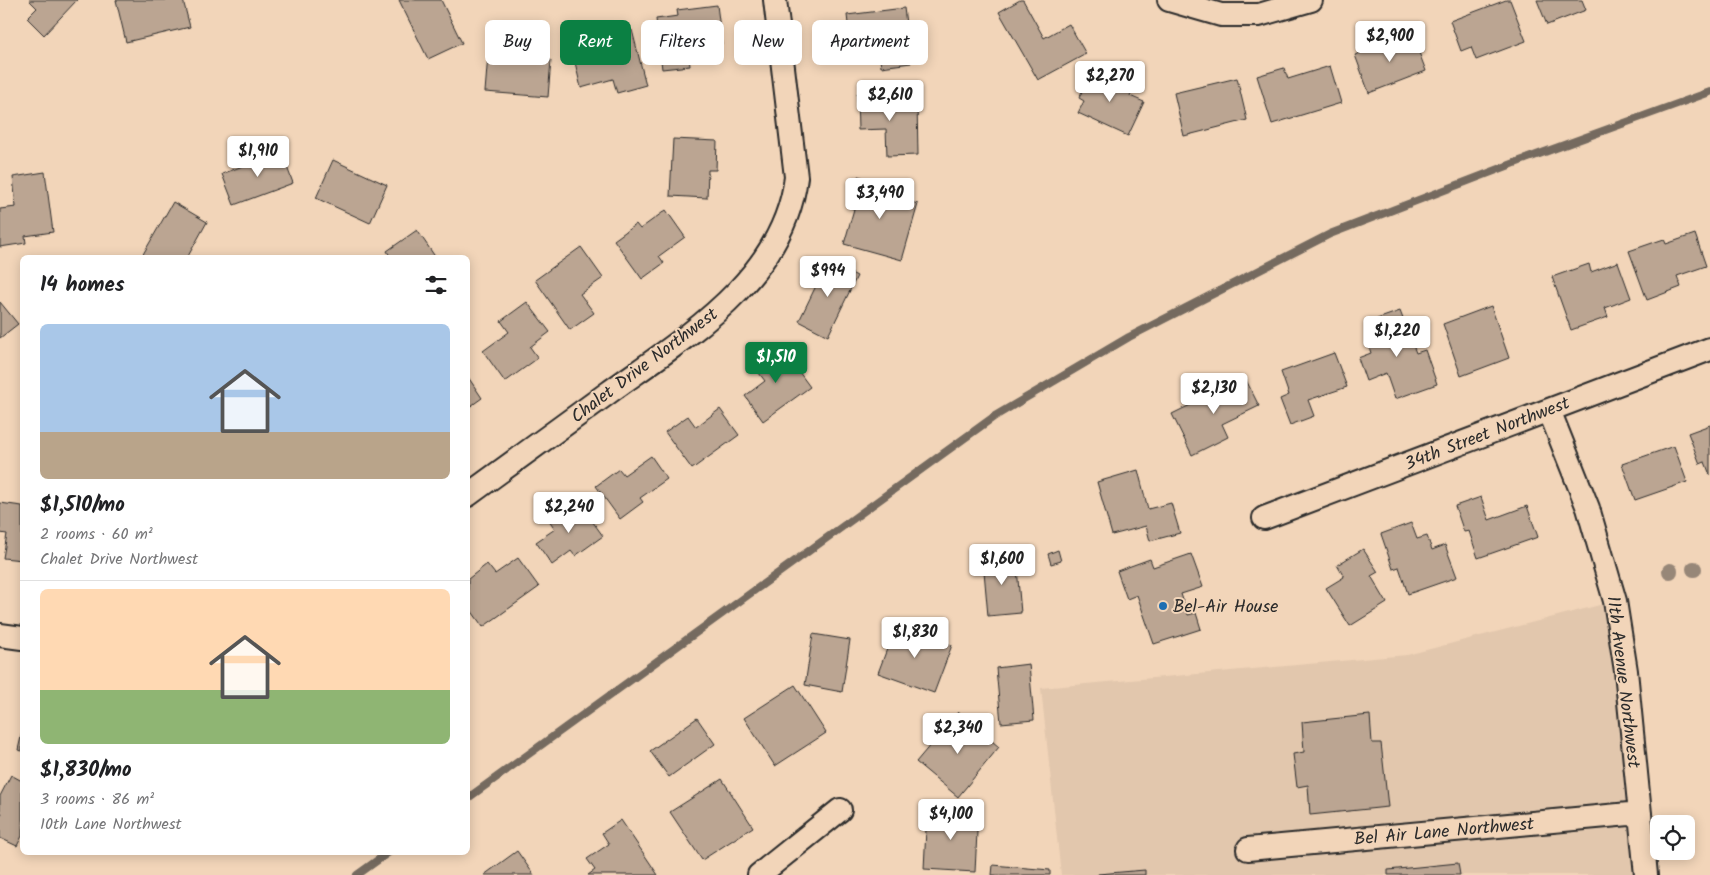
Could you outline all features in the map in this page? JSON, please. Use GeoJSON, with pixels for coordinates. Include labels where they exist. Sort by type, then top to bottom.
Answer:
{"type":"FeatureCollection","features":[{"type":"Feature","properties":{"kind":"street","name":"Chalet Drive Northwest"},"geometry":{"type":"LineString","coordinates":[[470,494],[705,322],[750,278],[769,253],[794,201],[796,177],[775,0]]}},
{"type":"Feature","properties":{"kind":"street"},"geometry":{"type":"LineString","coordinates":[[1169,0],[1221,14],[1259,14],[1311,0]]}},
{"type":"Feature","properties":{"kind":"street","name":"34th Street Northwest"},"geometry":{"type":"LineString","coordinates":[[1264,518],[1710,350]]}},
{"type":"Feature","properties":{"kind":"street","name":"11th Avenue Northwest"},"geometry":{"type":"LineString","coordinates":[[1549,410],[1588,508],[1615,601],[1626,671],[1646,875]]}},
{"type":"Feature","properties":{"kind":"street"},"geometry":{"type":"LineString","coordinates":[[0,635],[20,638]]}},
{"type":"Feature","properties":{"kind":"street"},"geometry":{"type":"LineString","coordinates":[[759,875],[840,810]]}},
{"type":"Feature","properties":{"kind":"street","name":"Bel Air Lane Northwest"},"geometry":{"type":"LineString","coordinates":[[1248,849],[1640,813]]}},
{"type":"Feature","properties":{"kind":"shaded area"},"geometry":{"type":"Polygon","coordinates":[[[1615,601],[1646,875],[1061,875],[1041,688],[1407,655],[1615,601]]]}},
{"type":"Feature","properties":{"kind":"building"},"geometry":{"type":"Polygon","coordinates":[[[29,0],[77,0],[44,35],[27,18],[37,8],[29,0]]]}},
{"type":"Feature","properties":{"kind":"building"},"geometry":{"type":"Polygon","coordinates":[[[116,0],[183,0],[190,27],[126,42],[116,0]]]}},
{"type":"Feature","properties":{"kind":"building"},"geometry":{"type":"Polygon","coordinates":[[[399,0],[441,0],[462,43],[428,59],[399,0]]]}},
{"type":"Feature","properties":{"kind":"building"},"geometry":{"type":"Polygon","coordinates":[[[1023,0],[1044,38],[1069,24],[1086,54],[1038,80],[999,12],[1023,0]]]}},
{"type":"Feature","properties":{"kind":"building"},"geometry":{"type":"Polygon","coordinates":[[[1510,0],[1526,41],[1476,60],[1471,47],[1461,51],[1450,21],[1510,0]]]}},
{"type":"Feature","properties":{"kind":"building"},"geometry":{"type":"Polygon","coordinates":[[[1537,0],[1582,0],[1586,10],[1547,25],[1537,0]]]}},
{"type":"Feature","properties":{"kind":"building"},"geometry":{"type":"Polygon","coordinates":[[[717,5],[719,20],[656,20],[678,16],[677,10],[717,5]]]}},
{"type":"Feature","properties":{"kind":"building"},"geometry":{"type":"Polygon","coordinates":[[[904,8],[906,20],[848,20],[847,15],[904,8]]]}},
{"type":"Feature","properties":{"kind":"building"},"geometry":{"type":"Polygon","coordinates":[[[631,30],[646,85],[617,93],[613,79],[581,88],[576,65],[631,65],[631,30]]]}},
{"type":"Feature","properties":{"kind":"building"},"geometry":{"type":"Polygon","coordinates":[[[1412,34],[1426,71],[1369,93],[1355,55],[1412,34]]]}},
{"type":"Feature","properties":{"kind":"building"},"geometry":{"type":"Polygon","coordinates":[[[551,60],[548,97],[485,92],[487,65],[550,65],[551,60]]]}},
{"type":"Feature","properties":{"kind":"building"},"geometry":{"type":"Polygon","coordinates":[[[662,65],[690,65],[690,66],[662,69],[662,65]]]}},
{"type":"Feature","properties":{"kind":"building"},"geometry":{"type":"Polygon","coordinates":[[[1330,66],[1341,103],[1272,124],[1257,76],[1284,68],[1288,79],[1330,66]]]}},
{"type":"Feature","properties":{"kind":"building"},"geometry":{"type":"Polygon","coordinates":[[[1092,69],[1133,89],[1130,96],[1144,102],[1128,136],[1078,113],[1084,101],[1079,98],[1092,69]]]}},
{"type":"Feature","properties":{"kind":"building"},"geometry":{"type":"Polygon","coordinates":[[[1237,78],[1247,120],[1184,136],[1174,93],[1237,78]]]}},
{"type":"Feature","properties":{"kind":"building"},"geometry":{"type":"Polygon","coordinates":[[[888,93],[888,102],[917,102],[918,155],[887,156],[886,129],[858,130],[857,94],[888,93]]]}},
{"type":"Feature","properties":{"kind":"building"},"geometry":{"type":"Polygon","coordinates":[[[673,139],[717,141],[716,170],[708,170],[707,198],[670,196],[673,139]]]}},
{"type":"Feature","properties":{"kind":"building"},"geometry":{"type":"Polygon","coordinates":[[[281,151],[293,183],[234,205],[222,174],[281,151]]]}},
{"type":"Feature","properties":{"kind":"building"},"geometry":{"type":"Polygon","coordinates":[[[333,160],[387,185],[370,223],[316,198],[333,160]]]}},
{"type":"Feature","properties":{"kind":"building"},"geometry":{"type":"Polygon","coordinates":[[[45,172],[53,232],[25,236],[26,243],[0,247],[0,209],[16,207],[13,177],[45,172]]]}},
{"type":"Feature","properties":{"kind":"building"},"geometry":{"type":"Polygon","coordinates":[[[858,176],[892,186],[889,196],[918,204],[902,260],[844,244],[854,209],[849,207],[858,176]]]}},
{"type":"Feature","properties":{"kind":"building"},"geometry":{"type":"Polygon","coordinates":[[[173,202],[207,222],[189,255],[143,255],[173,202]]]}},
{"type":"Feature","properties":{"kind":"building"},"geometry":{"type":"Polygon","coordinates":[[[666,210],[685,237],[659,256],[664,263],[642,279],[614,240],[636,224],[640,229],[666,210]]]}},
{"type":"Feature","properties":{"kind":"building"},"geometry":{"type":"Polygon","coordinates":[[[417,230],[434,255],[389,255],[387,251],[417,230]]]}},
{"type":"Feature","properties":{"kind":"building"},"geometry":{"type":"Polygon","coordinates":[[[1695,234],[1706,266],[1677,276],[1681,287],[1647,300],[1629,251],[1664,239],[1666,244],[1695,234]]]}},
{"type":"Feature","properties":{"kind":"building"},"geometry":{"type":"Polygon","coordinates":[[[581,247],[603,278],[580,294],[594,313],[570,330],[535,280],[581,247]]]}},
{"type":"Feature","properties":{"kind":"building"},"geometry":{"type":"Polygon","coordinates":[[[828,261],[857,276],[828,336],[799,321],[828,261]]]}},
{"type":"Feature","properties":{"kind":"building"},"geometry":{"type":"Polygon","coordinates":[[[1618,262],[1631,298],[1605,308],[1608,317],[1571,330],[1552,277],[1589,264],[1591,272],[1618,262]]]}},
{"type":"Feature","properties":{"kind":"building"},"geometry":{"type":"Polygon","coordinates":[[[0,302],[18,324],[0,338],[0,302]]]}},
{"type":"Feature","properties":{"kind":"building"},"geometry":{"type":"Polygon","coordinates":[[[527,302],[550,332],[530,347],[538,358],[505,382],[483,351],[509,332],[501,321],[527,302]]]}},
{"type":"Feature","properties":{"kind":"building"},"geometry":{"type":"Polygon","coordinates":[[[1491,306],[1509,358],[1461,376],[1443,324],[1491,306]]]}},
{"type":"Feature","properties":{"kind":"building"},"geometry":{"type":"Polygon","coordinates":[[[1400,311],[1416,353],[1425,350],[1437,384],[1395,399],[1386,373],[1366,381],[1358,358],[1371,353],[1366,338],[1382,332],[1377,319],[1400,311]]]}},
{"type":"Feature","properties":{"kind":"building"},"geometry":{"type":"Polygon","coordinates":[[[780,346],[810,387],[763,421],[745,396],[765,381],[753,365],[780,346]]]}},
{"type":"Feature","properties":{"kind":"building"},"geometry":{"type":"Polygon","coordinates":[[[1334,353],[1347,387],[1308,400],[1314,416],[1290,425],[1280,399],[1289,395],[1281,372],[1334,353]]]}},
{"type":"Feature","properties":{"kind":"building"},"geometry":{"type":"Polygon","coordinates":[[[1245,378],[1259,406],[1222,424],[1228,437],[1192,455],[1172,414],[1245,378]]]}},
{"type":"Feature","properties":{"kind":"building"},"geometry":{"type":"Polygon","coordinates":[[[470,380],[482,398],[470,407],[470,380]]]}},
{"type":"Feature","properties":{"kind":"building"},"geometry":{"type":"Polygon","coordinates":[[[720,409],[739,435],[692,469],[665,432],[688,416],[696,427],[720,409]]]}},
{"type":"Feature","properties":{"kind":"building"},"geometry":{"type":"Polygon","coordinates":[[[1710,425],[1710,475],[1705,462],[1700,464],[1688,433],[1710,425]]]}},
{"type":"Feature","properties":{"kind":"building"},"geometry":{"type":"Polygon","coordinates":[[[1674,446],[1687,482],[1635,500],[1622,464],[1674,446]]]}},
{"type":"Feature","properties":{"kind":"building"},"geometry":{"type":"Polygon","coordinates":[[[651,456],[667,479],[640,498],[643,502],[620,519],[596,486],[619,469],[624,475],[651,456]]]}},
{"type":"Feature","properties":{"kind":"building"},"geometry":{"type":"Polygon","coordinates":[[[1138,470],[1148,509],[1171,503],[1180,533],[1150,541],[1146,526],[1112,535],[1097,482],[1138,470]]]}},
{"type":"Feature","properties":{"kind":"building"},"geometry":{"type":"Polygon","coordinates":[[[1481,497],[1489,520],[1527,506],[1538,537],[1478,558],[1469,531],[1464,532],[1455,506],[1481,497]]]}},
{"type":"Feature","properties":{"kind":"building"},"geometry":{"type":"Polygon","coordinates":[[[577,500],[603,536],[575,556],[571,551],[552,565],[536,542],[555,529],[549,520],[577,500]]]}},
{"type":"Feature","properties":{"kind":"building"},"geometry":{"type":"Polygon","coordinates":[[[0,503],[20,506],[20,560],[3,558],[7,534],[0,533],[0,503]]]}},
{"type":"Feature","properties":{"kind":"building"},"geometry":{"type":"Polygon","coordinates":[[[1411,523],[1417,539],[1427,536],[1432,550],[1445,545],[1457,577],[1408,594],[1399,567],[1393,569],[1381,534],[1411,523]]]}},
{"type":"Feature","properties":{"kind":"building"},"geometry":{"type":"Polygon","coordinates":[[[1363,549],[1378,572],[1371,576],[1387,603],[1350,626],[1326,588],[1344,577],[1337,565],[1363,549]]]}},
{"type":"Feature","properties":{"kind":"building"},"geometry":{"type":"Polygon","coordinates":[[[1058,550],[1061,561],[1051,564],[1048,554],[1058,550]]]}},
{"type":"Feature","properties":{"kind":"building","name":"Bel-Air House"},"geometry":{"type":"Polygon","coordinates":[[[1191,554],[1203,587],[1181,594],[1188,615],[1196,613],[1201,629],[1154,644],[1137,595],[1127,599],[1117,571],[1150,559],[1153,567],[1191,554]]]}},
{"type":"Feature","properties":{"kind":"building"},"geometry":{"type":"Polygon","coordinates":[[[1016,557],[1021,613],[988,616],[983,560],[1016,557]]]}},
{"type":"Feature","properties":{"kind":"building"},"geometry":{"type":"Polygon","coordinates":[[[518,558],[539,587],[483,627],[470,609],[470,577],[487,564],[495,574],[518,558]]]}},
{"type":"Feature","properties":{"kind":"building"},"geometry":{"type":"Polygon","coordinates":[[[896,625],[952,645],[934,693],[878,673],[896,625]]]}},
{"type":"Feature","properties":{"kind":"building"},"geometry":{"type":"Polygon","coordinates":[[[813,634],[850,640],[842,692],[805,685],[813,634]]]}},
{"type":"Feature","properties":{"kind":"building"},"geometry":{"type":"Polygon","coordinates":[[[1029,664],[1034,720],[1001,723],[996,668],[1029,664]]]}},
{"type":"Feature","properties":{"kind":"building"},"geometry":{"type":"Polygon","coordinates":[[[795,685],[826,733],[775,766],[744,718],[795,685]]]}},
{"type":"Feature","properties":{"kind":"building"},"geometry":{"type":"Polygon","coordinates":[[[958,712],[999,747],[958,797],[916,762],[958,712]]]}},
{"type":"Feature","properties":{"kind":"building"},"geometry":{"type":"Polygon","coordinates":[[[1370,715],[1372,743],[1381,743],[1388,807],[1310,815],[1308,785],[1297,787],[1293,754],[1304,752],[1302,722],[1370,715]]]}},
{"type":"Feature","properties":{"kind":"building"},"geometry":{"type":"Polygon","coordinates":[[[697,718],[715,744],[669,777],[650,751],[697,718]]]}},
{"type":"Feature","properties":{"kind":"building"},"geometry":{"type":"Polygon","coordinates":[[[11,775],[20,780],[20,840],[17,846],[0,838],[0,817],[2,813],[0,812],[0,796],[11,775]]]}},
{"type":"Feature","properties":{"kind":"building"},"geometry":{"type":"Polygon","coordinates":[[[722,779],[753,827],[702,860],[670,812],[722,779]]]}},
{"type":"Feature","properties":{"kind":"building"},"geometry":{"type":"Polygon","coordinates":[[[927,809],[978,812],[975,872],[924,869],[927,809]]]}},
{"type":"Feature","properties":{"kind":"building"},"geometry":{"type":"Polygon","coordinates":[[[621,820],[658,875],[588,875],[595,870],[587,859],[609,844],[602,833],[621,820]]]}},
{"type":"Feature","properties":{"kind":"building"},"geometry":{"type":"Polygon","coordinates":[[[517,851],[534,875],[484,875],[517,851]]]}},
{"type":"Feature","properties":{"kind":"building"},"geometry":{"type":"Polygon","coordinates":[[[1458,863],[1460,875],[1388,875],[1388,870],[1458,863]]]}},
{"type":"Feature","properties":{"kind":"building"},"geometry":{"type":"Polygon","coordinates":[[[993,865],[1050,870],[1050,875],[992,875],[993,865]]]}},
{"type":"Feature","properties":{"kind":"building"},"geometry":{"type":"Polygon","coordinates":[[[1145,870],[1145,875],[1098,875],[1098,874],[1145,870]]]}},
{"type":"Feature","properties":{"kind":"waterway"},"geometry":{"type":"LineString","coordinates":[[470,797],[995,416],[1129,337],[1330,234],[1520,161],[1710,92]]}},
{"type":"Feature","properties":{"kind":"waterway"},"geometry":{"type":"LineString","coordinates":[[357,875],[385,855]]}},
{"type":"Feature","properties":{"kind":"place","name":"Bel-Air House"},"geometry":{"type":"Point","coordinates":[1163,606]}}]}
